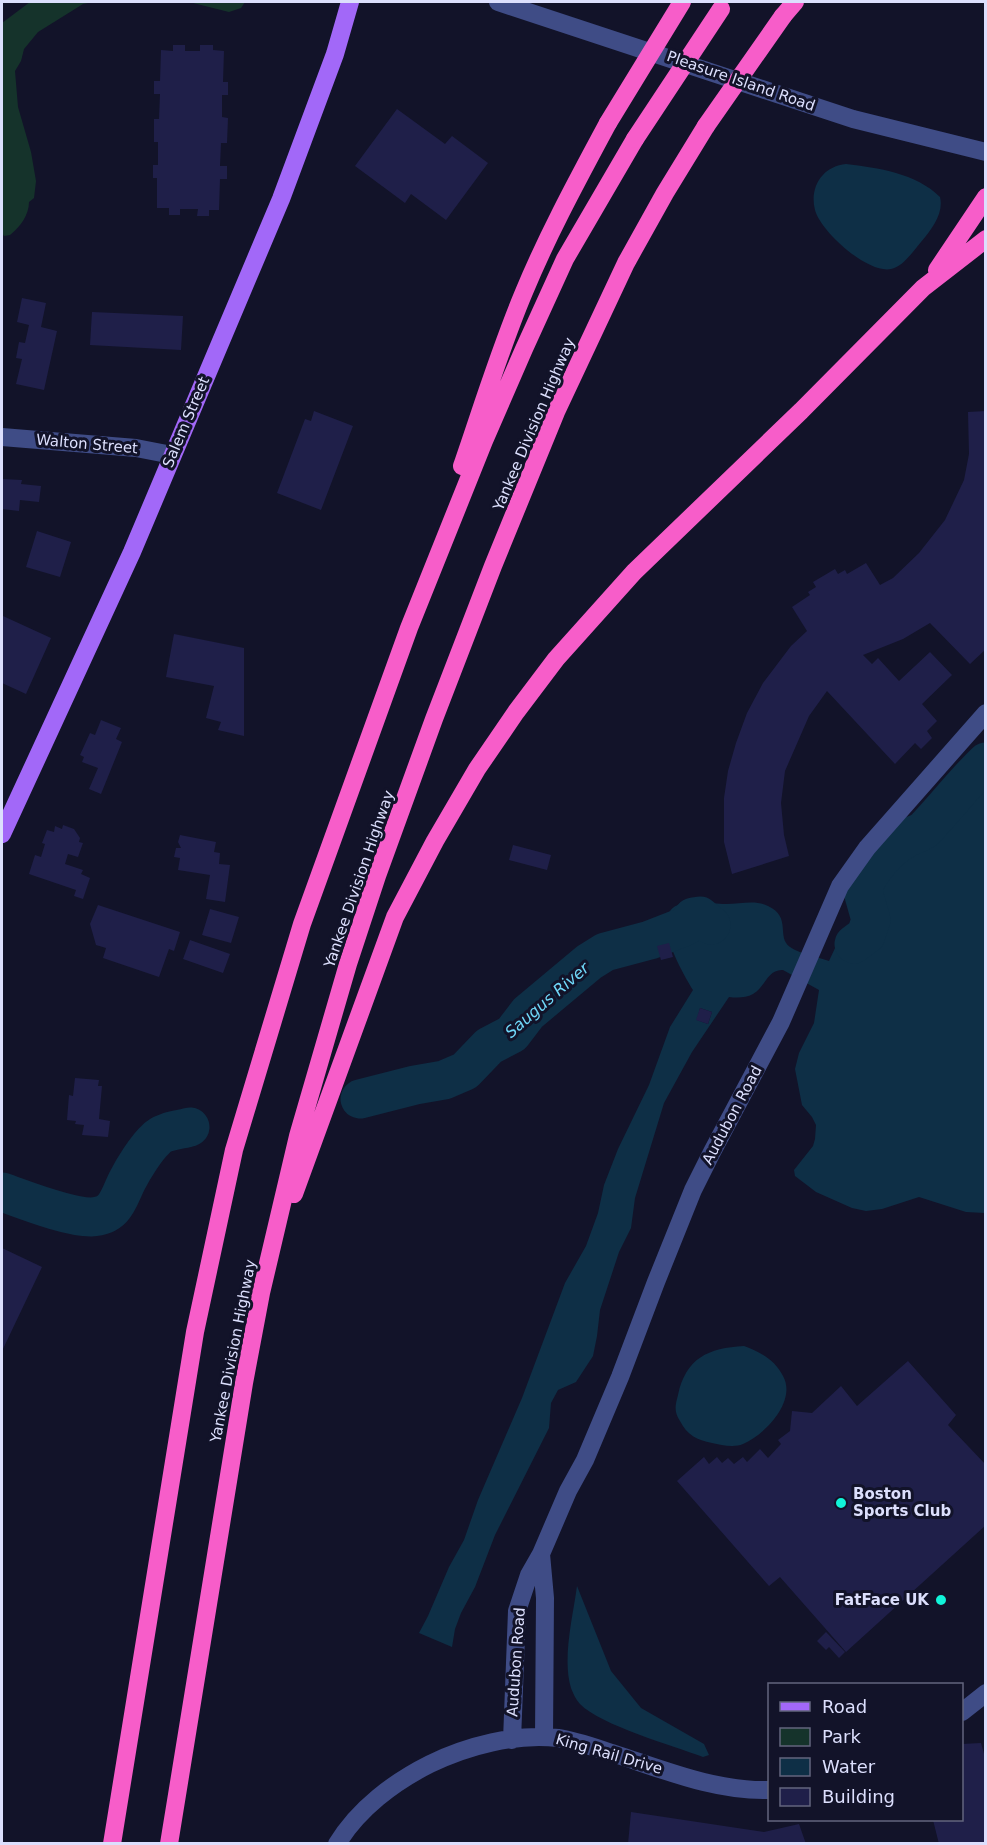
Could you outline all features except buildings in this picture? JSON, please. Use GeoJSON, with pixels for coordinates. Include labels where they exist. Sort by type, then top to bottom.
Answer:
{"type":"FeatureCollection","features":[{"type":"Feature","properties":{"kind":"highway"},"geometry":{"type":"LineString","coordinates":[[112,1844],[195,1332],[234,1150],[302,924],[409,628],[512,322],[563,206],[608,123],[682,2]]}},
{"type":"Feature","properties":{"kind":"highway","name":"Yankee Division Highway"},"geometry":{"type":"LineString","coordinates":[[169,1844],[242,1393],[266,1269],[298,1136],[324,1042],[377,876],[434,719],[520,500],[591,336],[626,263],[706,126],[795,2]]}},
{"type":"Feature","properties":{"kind":"highway"},"geometry":{"type":"LineString","coordinates":[[409,628],[489,431],[556,279],[635,139],[723,5]]}},
{"type":"Feature","properties":{"kind":"highway"},"geometry":{"type":"LineString","coordinates":[[923,288],[986,196]]}},
{"type":"Feature","properties":{"kind":"highway"},"geometry":{"type":"LineString","coordinates":[[266,1269],[395,917],[435,841],[477,769],[556,658],[634,572],[801,411],[923,288],[986,239]]}},
{"type":"Feature","properties":{"kind":"main road","name":"Salem Street"},"geometry":{"type":"LineString","coordinates":[[2,834],[90,645],[285,188],[335,54],[350,2]]}},
{"type":"Feature","properties":{"kind":"street","name":"Pleasure Island Road"},"geometry":{"type":"LineString","coordinates":[[498,2],[853,119],[986,152]]}},
{"type":"Feature","properties":{"kind":"street","name":"Walton Street"},"geometry":{"type":"LineString","coordinates":[[2,437],[136,448],[172,455]]}},
{"type":"Feature","properties":{"kind":"street","name":"Audubon Road"},"geometry":{"type":"LineString","coordinates":[[512,1740],[518,1611],[529,1575],[585,1461],[693,1190],[781,1022],[840,886],[867,848],[986,713]]}},
{"type":"Feature","properties":{"kind":"street","name":"Audubon Road"},"geometry":{"type":"LineString","coordinates":[[541,1554],[545,1598],[544,1737]]}},
{"type":"Feature","properties":{"kind":"street"},"geometry":{"type":"LineString","coordinates":[[963,1711],[986,1693]]}},
{"type":"Feature","properties":{"kind":"street","name":"King Rail Drive"},"geometry":{"type":"LineString","coordinates":[[337,1844],[356,1820],[382,1794],[413,1773],[448,1755],[480,1745],[512,1740],[544,1737],[573,1741],[699,1780],[736,1789],[768,1790]]}},
{"type":"Feature","properties":{"kind":"green space"},"geometry":{"type":"Polygon","coordinates":[[[30,2],[93,2],[83,4],[38,32],[24,49],[15,71],[18,107],[31,152],[36,181],[34,198],[29,202],[23,220],[10,235],[4,236],[2,233],[2,23],[30,2]]]}},
{"type":"Feature","properties":{"kind":"green space"},"geometry":{"type":"Polygon","coordinates":[[[189,2],[245,2],[241,8],[229,12],[189,2]]]}},
{"type":"Feature","properties":{"kind":"water"},"geometry":{"type":"Polygon","coordinates":[[[846,164],[908,177],[920,182],[940,197],[939,215],[933,226],[908,258],[895,268],[881,269],[858,258],[836,240],[819,219],[814,202],[816,186],[825,173],[846,164]]]}},
{"type":"Feature","properties":{"kind":"water"},"geometry":{"type":"Polygon","coordinates":[[[985,754],[985,1213],[966,1212],[919,1197],[882,1209],[866,1211],[852,1208],[816,1192],[795,1176],[794,1170],[813,1146],[815,1139],[816,1125],[802,1105],[795,1069],[799,1053],[814,1023],[819,990],[783,970],[778,970],[773,972],[753,994],[729,997],[692,1052],[664,1103],[635,1198],[631,1228],[619,1252],[600,1310],[593,1356],[576,1382],[558,1390],[551,1403],[549,1428],[495,1535],[475,1587],[461,1613],[452,1647],[419,1633],[464,1540],[478,1500],[522,1398],[565,1283],[586,1246],[598,1213],[604,1185],[618,1149],[649,1085],[670,1027],[693,990],[676,959],[667,933],[670,911],[678,905],[700,902],[763,904],[780,916],[784,938],[790,947],[829,961],[836,946],[850,937],[854,917],[901,842],[938,805],[950,787],[967,774],[985,754]],[[700,1008],[697,1020],[708,1024],[712,1012],[700,1008]]]}},
{"type":"Feature","properties":{"kind":"water"},"geometry":{"type":"Polygon","coordinates":[[[744,1346],[766,1357],[780,1370],[786,1386],[786,1396],[782,1406],[769,1425],[752,1440],[743,1444],[723,1445],[697,1438],[686,1430],[676,1412],[678,1395],[687,1372],[700,1357],[720,1349],[744,1346]]]}},
{"type":"Feature","properties":{"kind":"water"},"geometry":{"type":"Polygon","coordinates":[[[577,1586],[611,1671],[641,1708],[704,1744],[709,1755],[703,1757],[620,1727],[590,1712],[579,1702],[571,1688],[568,1664],[569,1637],[577,1586]]]}},
{"type":"Feature","properties":{"kind":"waterway","name":"Saugus River"},"geometry":{"type":"LineString","coordinates":[[854,944],[866,935],[871,920],[862,888],[870,873],[898,843],[925,829],[986,762]]}},
{"type":"Feature","properties":{"kind":"waterway","name":"Saugus River"},"geometry":{"type":"LineString","coordinates":[[360,1099],[444,1080],[465,1071],[489,1046],[512,1034],[528,1013],[589,962],[605,952],[650,940],[686,926],[693,917],[700,916],[711,925]]}},
{"type":"Feature","properties":{"kind":"waterway","name":"Saugus River"},"geometry":{"type":"LineString","coordinates":[[2,1192],[70,1214],[99,1216],[111,1210],[115,1205],[136,1165],[159,1136],[190,1127]]}},
{"type":"Feature","properties":{"kind":"place","name":"Boston Sports Club"},"geometry":{"type":"Point","coordinates":[841,1503]}},
{"type":"Feature","properties":{"kind":"place","name":"FatFace UK"},"geometry":{"type":"Point","coordinates":[941,1600]}}]}
